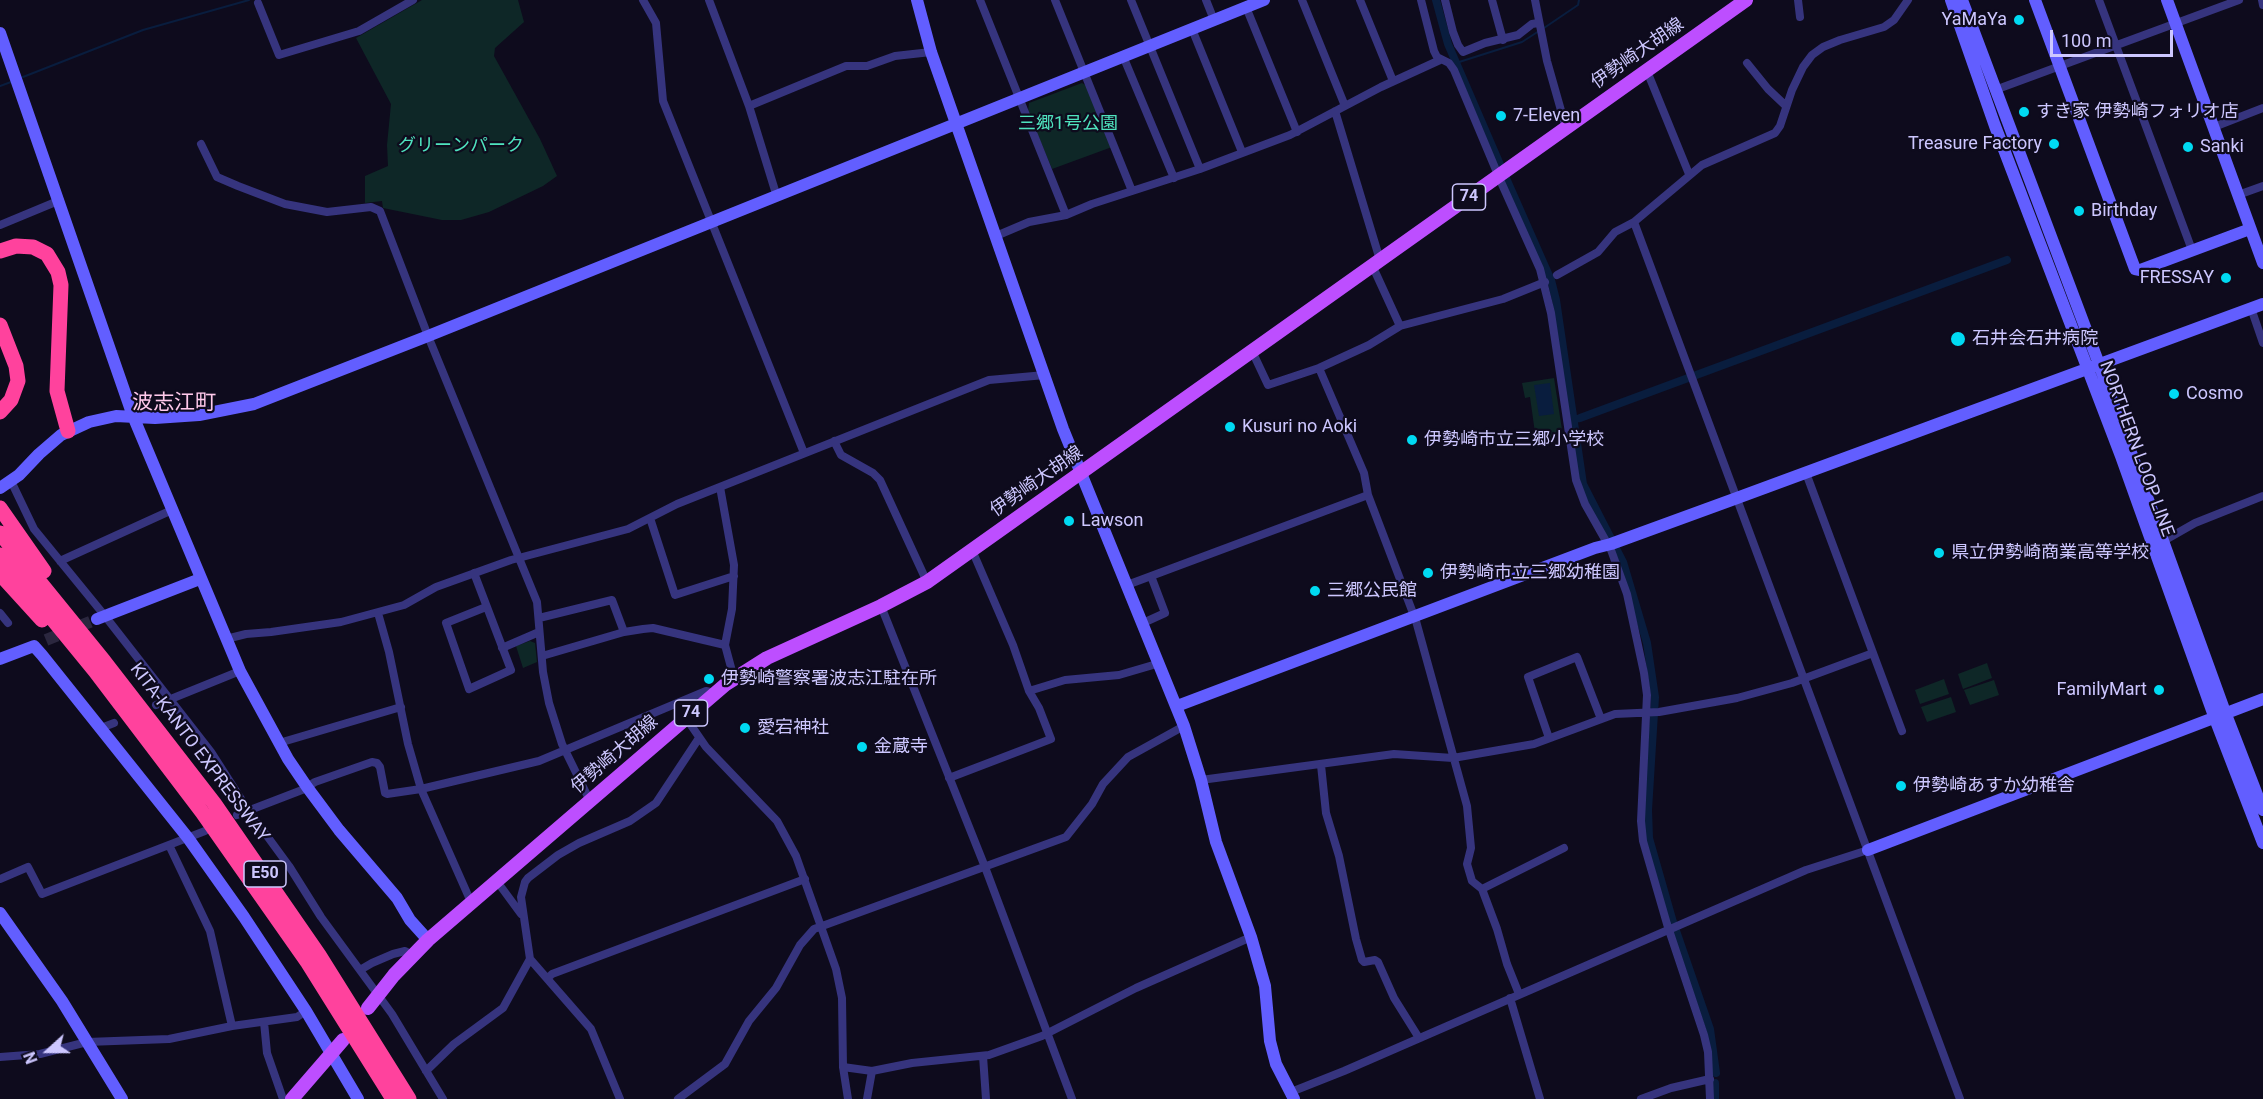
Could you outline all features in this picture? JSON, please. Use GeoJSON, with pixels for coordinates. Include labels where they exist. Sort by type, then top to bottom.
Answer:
{"type":"FeatureCollection","features":[{"type":"Feature","properties":{"kind":"highway"},"geometry":{"type":"LineString","coordinates":[[0,251],[16,246],[33,247],[47,254],[58,272],[61,285],[57,391],[69,431]]}},
{"type":"Feature","properties":{"kind":"highway"},"geometry":{"type":"LineString","coordinates":[[0,258],[18,250],[32,252],[44,260],[53,274],[55,291],[51,388],[62,423],[69,431]]}},
{"type":"Feature","properties":{"kind":"highway"},"geometry":{"type":"LineString","coordinates":[[0,325],[18,373],[15,394],[0,412]]}},
{"type":"Feature","properties":{"kind":"highway"},"geometry":{"type":"LineString","coordinates":[[0,339],[13,375],[11,388],[0,405]]}},
{"type":"Feature","properties":{"kind":"highway"},"geometry":{"type":"LineString","coordinates":[[0,508],[104,661]]}},
{"type":"Feature","properties":{"kind":"highway","name":"KITA-KANTO EXPRESSWAY"},"geometry":{"type":"LineString","coordinates":[[0,533],[104,661],[214,803],[325,964],[409,1099]]}},
{"type":"Feature","properties":{"kind":"highway","name":"KITA-KANTO EXPRESSWAY"},"geometry":{"type":"LineString","coordinates":[[0,555],[149,741],[252,881],[314,973],[393,1099]]}},
{"type":"Feature","properties":{"kind":"highway"},"geometry":{"type":"LineString","coordinates":[[0,574],[149,741]]}},
{"type":"Feature","properties":{"kind":"main road","name":"伊勢崎大胡線"},"geometry":{"type":"LineString","coordinates":[[368,1008],[412,955],[428,940],[736,677],[767,658],[881,606],[927,582],[1647,71],[1738,2]]}},
{"type":"Feature","properties":{"kind":"main road"},"geometry":{"type":"LineString","coordinates":[[292,1099],[343,1040]]}},
{"type":"Feature","properties":{"kind":"street"},"geometry":{"type":"LineString","coordinates":[[258,3],[279,55],[359,31],[412,0]]}},
{"type":"Feature","properties":{"kind":"street"},"geometry":{"type":"LineString","coordinates":[[643,0],[656,24],[662,95],[804,453]]}},
{"type":"Feature","properties":{"kind":"street"},"geometry":{"type":"LineString","coordinates":[[709,0],[749,106],[777,197]]}},
{"type":"Feature","properties":{"kind":"street"},"geometry":{"type":"LineString","coordinates":[[917,0],[931,52],[1080,474],[1185,726],[1216,842],[1251,937],[1265,986],[1270,1041],[1276,1064],[1293,1095],[1806,870],[1868,850],[2263,699]]}},
{"type":"Feature","properties":{"kind":"street"},"geometry":{"type":"LineString","coordinates":[[980,0],[1066,215]]}},
{"type":"Feature","properties":{"kind":"street"},"geometry":{"type":"LineString","coordinates":[[1055,0],[1132,191]]}},
{"type":"Feature","properties":{"kind":"street"},"geometry":{"type":"LineString","coordinates":[[1131,0],[1200,170]]}},
{"type":"Feature","properties":{"kind":"street"},"geometry":{"type":"LineString","coordinates":[[1206,0],[1214,20]]}},
{"type":"Feature","properties":{"kind":"street"},"geometry":{"type":"LineString","coordinates":[[443,1099],[378,995],[314,907],[271,839],[248,810],[211,752],[101,618],[34,529],[6,484],[45,448],[69,431],[100,419],[133,416],[182,417],[244,407],[777,197],[1264,0]]}},
{"type":"Feature","properties":{"kind":"street"},"geometry":{"type":"LineString","coordinates":[[1302,0],[1345,106]]}},
{"type":"Feature","properties":{"kind":"street"},"geometry":{"type":"LineString","coordinates":[[1360,0],[1393,81]]}},
{"type":"Feature","properties":{"kind":"street"},"geometry":{"type":"LineString","coordinates":[[1421,0],[1434,51],[1440,60],[1449,63],[1454,70],[1545,282],[1574,472],[1585,504],[1613,543],[1632,612],[1644,673],[1648,711],[1641,821],[1643,841],[1669,930],[1704,1035],[1708,1052],[1710,1099]]}},
{"type":"Feature","properties":{"kind":"street"},"geometry":{"type":"LineString","coordinates":[[1445,0],[1458,45],[1463,52],[1524,32],[1532,24],[1538,23]]}},
{"type":"Feature","properties":{"kind":"street"},"geometry":{"type":"LineString","coordinates":[[1492,0],[1503,40]]}},
{"type":"Feature","properties":{"kind":"street"},"geometry":{"type":"LineString","coordinates":[[1535,0],[1538,23],[1566,128]]}},
{"type":"Feature","properties":{"kind":"street"},"geometry":{"type":"LineString","coordinates":[[1798,0],[1800,17]]}},
{"type":"Feature","properties":{"kind":"street"},"geometry":{"type":"LineString","coordinates":[[1557,274],[1595,254],[1615,232],[1634,222],[1689,174],[1714,158],[1775,133],[1780,126],[1799,75],[1812,55],[1823,47],[1840,40],[1884,27],[1894,20],[1908,0]]}},
{"type":"Feature","properties":{"kind":"street","name":"NORTHERN LOOP LINE"},"geometry":{"type":"LineString","coordinates":[[1951,0],[1995,126],[2093,366]]}},
{"type":"Feature","properties":{"kind":"street","name":"NORTHERN LOOP LINE"},"geometry":{"type":"LineString","coordinates":[[1962,0],[2220,714],[2263,843]]}},
{"type":"Feature","properties":{"kind":"street"},"geometry":{"type":"LineString","coordinates":[[2035,0],[2135,268],[2140,270],[2250,230]]}},
{"type":"Feature","properties":{"kind":"street"},"geometry":{"type":"LineString","coordinates":[[2099,0],[2192,250]]}},
{"type":"Feature","properties":{"kind":"street"},"geometry":{"type":"LineString","coordinates":[[2167,0],[2263,263]]}},
{"type":"Feature","properties":{"kind":"street"},"geometry":{"type":"LineString","coordinates":[[1995,90],[2239,0]]}},
{"type":"Feature","properties":{"kind":"street"},"geometry":{"type":"LineString","coordinates":[[2262,0],[2263,5]]}},
{"type":"Feature","properties":{"kind":"street"},"geometry":{"type":"LineString","coordinates":[[1246,7],[1297,132]]}},
{"type":"Feature","properties":{"kind":"street"},"geometry":{"type":"LineString","coordinates":[[1192,28],[1242,152]]}},
{"type":"Feature","properties":{"kind":"street"},"geometry":{"type":"LineString","coordinates":[[0,33],[133,416],[240,671],[279,743],[307,788],[339,830],[397,898],[410,920],[428,940]]}},
{"type":"Feature","properties":{"kind":"street"},"geometry":{"type":"LineString","coordinates":[[749,106],[846,66],[867,66],[895,56],[931,52]]}},
{"type":"Feature","properties":{"kind":"street"},"geometry":{"type":"LineString","coordinates":[[1123,56],[1173,178]]}},
{"type":"Feature","properties":{"kind":"street"},"geometry":{"type":"LineString","coordinates":[[996,236],[1029,222],[1066,215],[1092,204],[1200,170],[1297,132],[1414,70],[1440,60]]}},
{"type":"Feature","properties":{"kind":"street"},"geometry":{"type":"LineString","coordinates":[[1747,63],[1768,89],[1786,106]]}},
{"type":"Feature","properties":{"kind":"street"},"geometry":{"type":"LineString","coordinates":[[1647,71],[1689,174]]}},
{"type":"Feature","properties":{"kind":"street"},"geometry":{"type":"LineString","coordinates":[[2214,127],[2263,108]]}},
{"type":"Feature","properties":{"kind":"street"},"geometry":{"type":"LineString","coordinates":[[1335,111],[1376,263],[1400,326]]}},
{"type":"Feature","properties":{"kind":"street"},"geometry":{"type":"LineString","coordinates":[[201,144],[217,177],[285,204],[327,212],[370,207],[380,211],[428,336],[537,602],[549,703],[565,750],[590,801]]}},
{"type":"Feature","properties":{"kind":"street"},"geometry":{"type":"LineString","coordinates":[[2238,195],[2263,186]]}},
{"type":"Feature","properties":{"kind":"street"},"geometry":{"type":"LineString","coordinates":[[0,225],[58,201]]}},
{"type":"Feature","properties":{"kind":"street"},"geometry":{"type":"LineString","coordinates":[[1634,222],[1960,1099]]}},
{"type":"Feature","properties":{"kind":"street"},"geometry":{"type":"LineString","coordinates":[[1252,351],[1268,385],[1319,368],[1369,345],[1400,326],[1503,299],[1545,282]]}},
{"type":"Feature","properties":{"kind":"street"},"geometry":{"type":"LineString","coordinates":[[1177,706],[1414,616],[2263,304]]}},
{"type":"Feature","properties":{"kind":"street"},"geometry":{"type":"LineString","coordinates":[[2251,308],[2263,343]]}},
{"type":"Feature","properties":{"kind":"street"},"geometry":{"type":"LineString","coordinates":[[1319,368],[1364,472],[1368,495],[1414,616],[1467,806],[1471,848],[1467,864],[1472,881],[1482,889],[1497,929],[1540,1099]]}},
{"type":"Feature","properties":{"kind":"street"},"geometry":{"type":"LineString","coordinates":[[226,639],[246,634],[340,622],[408,604],[436,587],[518,558],[628,529],[720,487],[989,380],[1045,375]]}},
{"type":"Feature","properties":{"kind":"street"},"geometry":{"type":"LineString","coordinates":[[834,441],[841,455],[873,473],[880,480],[927,582]]}},
{"type":"Feature","properties":{"kind":"street"},"geometry":{"type":"LineString","coordinates":[[1806,473],[1902,731]]}},
{"type":"Feature","properties":{"kind":"street"},"geometry":{"type":"LineString","coordinates":[[720,487],[732,547],[734,576],[732,609],[725,645],[732,671],[736,677]]}},
{"type":"Feature","properties":{"kind":"street"},"geometry":{"type":"LineString","coordinates":[[1127,585],[1368,495]]}},
{"type":"Feature","properties":{"kind":"street"},"geometry":{"type":"LineString","coordinates":[[2158,544],[2194,523],[2263,496]]}},
{"type":"Feature","properties":{"kind":"street"},"geometry":{"type":"LineString","coordinates":[[60,561],[172,510]]}},
{"type":"Feature","properties":{"kind":"street"},"geometry":{"type":"LineString","coordinates":[[650,518],[675,595],[734,576]]}},
{"type":"Feature","properties":{"kind":"street"},"geometry":{"type":"LineString","coordinates":[[949,778],[1051,739],[1040,708],[1029,691],[1013,645],[972,550]]}},
{"type":"Feature","properties":{"kind":"street"},"geometry":{"type":"LineString","coordinates":[[474,573],[511,670],[469,690],[446,623],[486,607]]}},
{"type":"Feature","properties":{"kind":"street"},"geometry":{"type":"LineString","coordinates":[[1143,622],[1165,613],[1152,576]]}},
{"type":"Feature","properties":{"kind":"street"},"geometry":{"type":"LineString","coordinates":[[101,618],[200,579]]}},
{"type":"Feature","properties":{"kind":"street"},"geometry":{"type":"LineString","coordinates":[[539,618],[612,600],[624,632]]}},
{"type":"Feature","properties":{"kind":"street"},"geometry":{"type":"LineString","coordinates":[[881,606],[985,867],[1072,1099]]}},
{"type":"Feature","properties":{"kind":"street"},"geometry":{"type":"LineString","coordinates":[[0,613],[8,623]]}},
{"type":"Feature","properties":{"kind":"street"},"geometry":{"type":"LineString","coordinates":[[378,613],[389,652],[408,744],[421,789],[471,902]]}},
{"type":"Feature","properties":{"kind":"street"},"geometry":{"type":"LineString","coordinates":[[542,656],[624,632],[653,628],[725,645]]}},
{"type":"Feature","properties":{"kind":"street"},"geometry":{"type":"LineString","coordinates":[[502,648],[539,632]]}},
{"type":"Feature","properties":{"kind":"street"},"geometry":{"type":"LineString","coordinates":[[0,659],[46,640]]}},
{"type":"Feature","properties":{"kind":"street"},"geometry":{"type":"LineString","coordinates":[[34,646],[188,838],[306,1011],[358,1099]]}},
{"type":"Feature","properties":{"kind":"street"},"geometry":{"type":"LineString","coordinates":[[1201,780],[1394,754],[1453,758],[1534,744],[1615,714],[1659,712],[1737,699],[1803,679],[1873,653]]}},
{"type":"Feature","properties":{"kind":"street"},"geometry":{"type":"LineString","coordinates":[[1549,738],[1528,676],[1577,657],[1601,719]]}},
{"type":"Feature","properties":{"kind":"street"},"geometry":{"type":"LineString","coordinates":[[1029,691],[1065,680],[1119,675],[1160,663]]}},
{"type":"Feature","properties":{"kind":"street"},"geometry":{"type":"LineString","coordinates":[[156,705],[240,671]]}},
{"type":"Feature","properties":{"kind":"street"},"geometry":{"type":"LineString","coordinates":[[237,815],[307,788],[315,782],[374,762],[380,767],[386,793],[421,789],[538,761],[706,691],[715,693]]}},
{"type":"Feature","properties":{"kind":"street"},"geometry":{"type":"LineString","coordinates":[[279,743],[401,708]]}},
{"type":"Feature","properties":{"kind":"street","name":"NORTHERN LOOP LINE"},"geometry":{"type":"LineString","coordinates":[[2220,714],[2263,810]]}},
{"type":"Feature","properties":{"kind":"street"},"geometry":{"type":"LineString","coordinates":[[686,718],[699,738],[777,821],[792,846],[836,969],[842,998],[843,1067],[848,1099]]}},
{"type":"Feature","properties":{"kind":"street"},"geometry":{"type":"LineString","coordinates":[[101,728],[114,723]]}},
{"type":"Feature","properties":{"kind":"street"},"geometry":{"type":"LineString","coordinates":[[678,1099],[725,1064],[748,1021],[776,988],[804,940],[814,929],[1066,837],[1092,804],[1103,784],[1128,757],[1185,726]]}},
{"type":"Feature","properties":{"kind":"street"},"geometry":{"type":"LineString","coordinates":[[620,1099],[591,1029],[530,959],[521,897],[525,882],[565,851],[630,821],[651,807],[668,788],[699,738]]}},
{"type":"Feature","properties":{"kind":"street"},"geometry":{"type":"LineString","coordinates":[[1321,765],[1326,813],[1339,856],[1362,960],[1378,962],[1394,999],[1419,1038]]}},
{"type":"Feature","properties":{"kind":"street"},"geometry":{"type":"LineString","coordinates":[[0,879],[28,867],[42,894],[205,831]]}},
{"type":"Feature","properties":{"kind":"street"},"geometry":{"type":"LineString","coordinates":[[169,844],[210,931],[232,1026]]}},
{"type":"Feature","properties":{"kind":"street"},"geometry":{"type":"LineString","coordinates":[[1482,889],[1564,848]]}},
{"type":"Feature","properties":{"kind":"street"},"geometry":{"type":"LineString","coordinates":[[548,978],[552,974],[804,879]]}},
{"type":"Feature","properties":{"kind":"street"},"geometry":{"type":"LineString","coordinates":[[496,880],[523,917]]}},
{"type":"Feature","properties":{"kind":"street"},"geometry":{"type":"LineString","coordinates":[[0,913],[4,926],[62,1001],[122,1099]]}},
{"type":"Feature","properties":{"kind":"street"},"geometry":{"type":"LineString","coordinates":[[843,1067],[873,1071],[912,1063],[983,1056],[1047,1034],[1136,988],[1251,937]]}},
{"type":"Feature","properties":{"kind":"street"},"geometry":{"type":"LineString","coordinates":[[360,970],[393,954],[405,951],[412,955]]}},
{"type":"Feature","properties":{"kind":"street"},"geometry":{"type":"LineString","coordinates":[[426,1071],[454,1044],[503,1008],[530,959]]}},
{"type":"Feature","properties":{"kind":"street"},"geometry":{"type":"LineString","coordinates":[[0,1057],[39,1054],[87,1042],[170,1038],[297,1017],[306,1011]]}},
{"type":"Feature","properties":{"kind":"street"},"geometry":{"type":"LineString","coordinates":[[264,1022],[267,1053],[283,1099]]}},
{"type":"Feature","properties":{"kind":"street"},"geometry":{"type":"LineString","coordinates":[[983,1056],[986,1099]]}},
{"type":"Feature","properties":{"kind":"street"},"geometry":{"type":"LineString","coordinates":[[867,1099],[873,1071]]}},
{"type":"Feature","properties":{"kind":"street"},"geometry":{"type":"LineString","coordinates":[[1641,1099],[1671,1088],[1710,1079]]}},
{"type":"Feature","properties":{"kind":"green space","name":"グリーンパーク"},"geometry":{"type":"Polygon","coordinates":[[[422,0],[518,0],[524,22],[495,48],[494,56],[540,139],[557,176],[543,186],[489,212],[461,220],[442,220],[383,208],[382,201],[365,203],[365,176],[388,166],[387,145],[391,104],[356,38],[422,0]]]}},
{"type":"Feature","properties":{"kind":"green space","name":"三郷1号公園"},"geometry":{"type":"Polygon","coordinates":[[[1082,83],[1087,86],[1112,147],[1052,169],[1028,111],[1029,103],[1082,83]]]}},
{"type":"Feature","properties":{"kind":"green space"},"geometry":{"type":"Polygon","coordinates":[[[1554,378],[1563,436],[1536,440],[1530,397],[1525,398],[1522,383],[1554,378]]]}},
{"type":"Feature","properties":{"kind":"green space"},"geometry":{"type":"Polygon","coordinates":[[[530,641],[535,643],[537,662],[523,668],[516,646],[530,641]]]}},
{"type":"Feature","properties":{"kind":"green space"},"geometry":{"type":"Polygon","coordinates":[[[1987,663],[1992,678],[1963,689],[1958,674],[1987,663]]]}},
{"type":"Feature","properties":{"kind":"green space"},"geometry":{"type":"Polygon","coordinates":[[[1944,679],[1949,694],[1920,704],[1915,690],[1944,679]]]}},
{"type":"Feature","properties":{"kind":"green space"},"geometry":{"type":"Polygon","coordinates":[[[1994,680],[1999,695],[1970,705],[1964,690],[1994,680]]]}},
{"type":"Feature","properties":{"kind":"green space"},"geometry":{"type":"Polygon","coordinates":[[[1951,697],[1956,712],[1927,722],[1921,707],[1951,697]]]}},
{"type":"Feature","properties":{"kind":"water"},"geometry":{"type":"Polygon","coordinates":[[[1550,383],[1554,414],[1539,416],[1534,385],[1550,383]]]}},
{"type":"Feature","properties":{"kind":"waterway"},"geometry":{"type":"LineString","coordinates":[[23,77],[143,30],[249,0]]}},
{"type":"Feature","properties":{"kind":"waterway"},"geometry":{"type":"LineString","coordinates":[[1436,0],[1448,44],[1502,169]]}},
{"type":"Feature","properties":{"kind":"waterway"},"geometry":{"type":"LineString","coordinates":[[1544,28],[1578,5],[1579,0]]}},
{"type":"Feature","properties":{"kind":"waterway"},"geometry":{"type":"LineString","coordinates":[[1456,63],[1522,42],[1539,31]]}},
{"type":"Feature","properties":{"kind":"waterway"},"geometry":{"type":"LineString","coordinates":[[0,86],[11,82]]}},
{"type":"Feature","properties":{"kind":"waterway"},"geometry":{"type":"LineString","coordinates":[[1506,178],[1551,280],[1556,300],[1583,484],[1623,562],[1647,643],[1655,697],[1648,810],[1649,838],[1673,922],[1710,1029],[1716,1073]]}},
{"type":"Feature","properties":{"kind":"waterway"},"geometry":{"type":"LineString","coordinates":[[1580,418],[2007,260]]}},
{"type":"Feature","properties":{"kind":"waterway"},"geometry":{"type":"LineString","coordinates":[[1715,1083],[1715,1099]]}},
{"type":"Feature","properties":{"kind":"tunnel"},"geometry":{"type":"LineString","coordinates":[[46,640],[97,619]]}},
{"type":"Feature","properties":{"kind":"place","name":"YaMaYa"},"geometry":{"type":"Point","coordinates":[2019,20]}},
{"type":"Feature","properties":{"kind":"place","name":"すき家 伊勢崎フォリオ店"},"geometry":{"type":"Point","coordinates":[2024,112]}},
{"type":"Feature","properties":{"kind":"place","name":"7-Eleven"},"geometry":{"type":"Point","coordinates":[1501,116]}},
{"type":"Feature","properties":{"kind":"place","name":"Treasure Factory"},"geometry":{"type":"Point","coordinates":[2054,144]}},
{"type":"Feature","properties":{"kind":"place","name":"Sanki"},"geometry":{"type":"Point","coordinates":[2188,147]}},
{"type":"Feature","properties":{"kind":"place","name":"Birthday"},"geometry":{"type":"Point","coordinates":[2079,211]}},
{"type":"Feature","properties":{"kind":"place","name":"FRESSAY"},"geometry":{"type":"Point","coordinates":[2226,278]}},
{"type":"Feature","properties":{"kind":"place","name":"石井会石井病院"},"geometry":{"type":"Point","coordinates":[1958,339]}},
{"type":"Feature","properties":{"kind":"place","name":"Cosmo"},"geometry":{"type":"Point","coordinates":[2174,394]}},
{"type":"Feature","properties":{"kind":"place","name":"Kusuri no Aoki"},"geometry":{"type":"Point","coordinates":[1230,427]}},
{"type":"Feature","properties":{"kind":"place","name":"伊勢崎市立三郷小学校"},"geometry":{"type":"Point","coordinates":[1412,440]}},
{"type":"Feature","properties":{"kind":"place","name":"Lawson"},"geometry":{"type":"Point","coordinates":[1069,521]}},
{"type":"Feature","properties":{"kind":"place","name":"県立伊勢崎商業高等学校"},"geometry":{"type":"Point","coordinates":[1939,553]}},
{"type":"Feature","properties":{"kind":"place","name":"伊勢崎市立三郷幼稚園"},"geometry":{"type":"Point","coordinates":[1428,573]}},
{"type":"Feature","properties":{"kind":"place","name":"三郷公民館"},"geometry":{"type":"Point","coordinates":[1315,591]}},
{"type":"Feature","properties":{"kind":"place","name":"伊勢崎警察署波志江駐在所"},"geometry":{"type":"Point","coordinates":[709,679]}},
{"type":"Feature","properties":{"kind":"place","name":"FamilyMart"},"geometry":{"type":"Point","coordinates":[2159,690]}},
{"type":"Feature","properties":{"kind":"place","name":"愛宕神社"},"geometry":{"type":"Point","coordinates":[745,728]}},
{"type":"Feature","properties":{"kind":"place","name":"金蔵寺"},"geometry":{"type":"Point","coordinates":[862,747]}},
{"type":"Feature","properties":{"kind":"place","name":"伊勢崎あすか幼稚舎"},"geometry":{"type":"Point","coordinates":[1901,786]}},
{"type":"Feature","properties":{"kind":"district","name":"波志江町"},"geometry":{"type":"Point","coordinates":[174,404]}}]}
